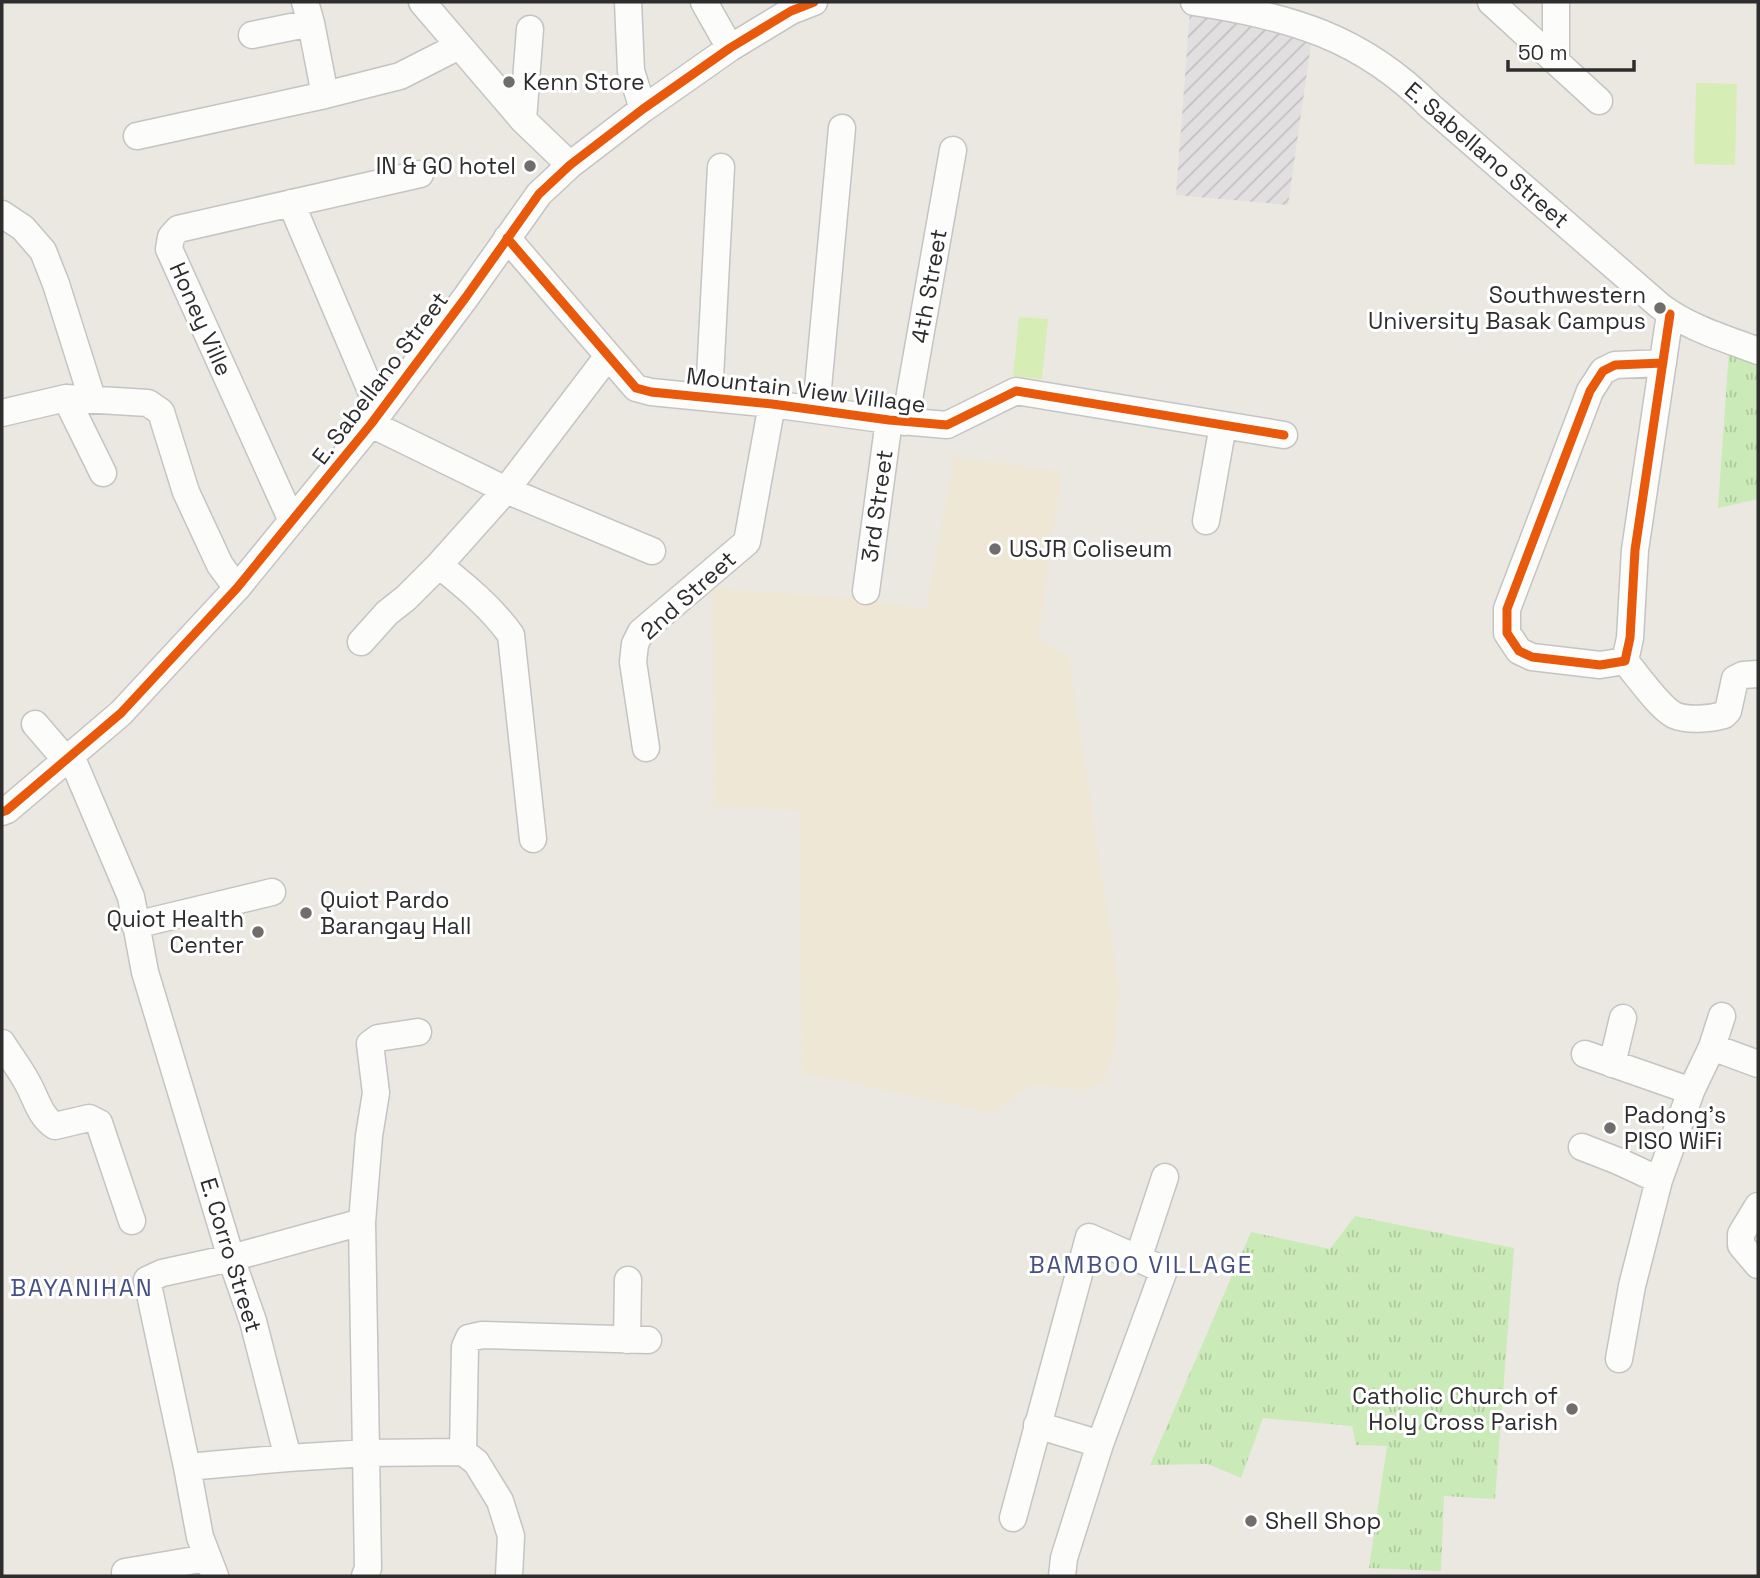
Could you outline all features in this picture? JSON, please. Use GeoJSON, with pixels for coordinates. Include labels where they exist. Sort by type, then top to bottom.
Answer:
{"type":"FeatureCollection","features":[{"type":"Feature","properties":{"kind":"street"},"geometry":{"type":"LineString","coordinates":[[422,2],[523,120],[570,165]]}},
{"type":"Feature","properties":{"kind":"street"},"geometry":{"type":"LineString","coordinates":[[628,2],[631,71],[643,109]]}},
{"type":"Feature","properties":{"kind":"street"},"geometry":{"type":"LineString","coordinates":[[704,2],[730,48]]}},
{"type":"Feature","properties":{"kind":"street","name":"E. Sabellano Street"},"geometry":{"type":"LineString","coordinates":[[1194,2],[1271,9],[1352,46],[1410,86],[1670,314],[1697,329],[1758,351]]}},
{"type":"Feature","properties":{"kind":"street"},"geometry":{"type":"LineString","coordinates":[[1491,2],[1599,101]]}},
{"type":"Feature","properties":{"kind":"street"},"geometry":{"type":"LineString","coordinates":[[1556,2],[1556,61]]}},
{"type":"Feature","properties":{"kind":"street","name":"E. Sabellano Street"},"geometry":{"type":"LineString","coordinates":[[2,812],[121,713],[237,588],[376,418],[539,194],[570,165],[643,109],[730,48],[798,5]]}},
{"type":"Feature","properties":{"kind":"street"},"geometry":{"type":"LineString","coordinates":[[252,35],[308,13],[325,95]]}},
{"type":"Feature","properties":{"kind":"street"},"geometry":{"type":"LineString","coordinates":[[523,120],[530,29]]}},
{"type":"Feature","properties":{"kind":"street"},"geometry":{"type":"LineString","coordinates":[[137,136],[400,76],[459,46]]}},
{"type":"Feature","properties":{"kind":"street"},"geometry":{"type":"LineString","coordinates":[[816,410],[842,128]]}},
{"type":"Feature","properties":{"kind":"street","name":"4th Street"},"geometry":{"type":"LineString","coordinates":[[897,421],[953,150]]}},
{"type":"Feature","properties":{"kind":"street"},"geometry":{"type":"LineString","coordinates":[[709,397],[721,167]]}},
{"type":"Feature","properties":{"kind":"street","name":"Honey Ville"},"geometry":{"type":"LineString","coordinates":[[292,521],[169,249],[170,237],[178,229],[420,174]]}},
{"type":"Feature","properties":{"kind":"street"},"geometry":{"type":"LineString","coordinates":[[291,204],[376,418],[506,490],[652,551]]}},
{"type":"Feature","properties":{"kind":"street"},"geometry":{"type":"LineString","coordinates":[[2,214],[23,229],[43,251],[92,398]]}},
{"type":"Feature","properties":{"kind":"street","name":"Mountain View Village"},"geometry":{"type":"LineString","coordinates":[[507,238],[636,388],[650,392],[947,425],[1016,391],[1284,435]]}},
{"type":"Feature","properties":{"kind":"street"},"geometry":{"type":"LineString","coordinates":[[1625,662],[1630,638],[1634,550],[1670,314]]}},
{"type":"Feature","properties":{"kind":"street"},"geometry":{"type":"LineString","coordinates":[[361,642],[387,613],[439,565],[506,490],[608,356]]}},
{"type":"Feature","properties":{"kind":"street"},"geometry":{"type":"LineString","coordinates":[[1625,662],[1600,665],[1532,657],[1518,651],[1507,633],[1507,608],[1590,391],[1603,371],[1615,365],[1663,363]]}},
{"type":"Feature","properties":{"kind":"street"},"geometry":{"type":"LineString","coordinates":[[66,398],[103,473]]}},
{"type":"Feature","properties":{"kind":"street"},"geometry":{"type":"LineString","coordinates":[[2,413],[66,398],[148,403],[161,412],[186,492],[220,565],[237,588]]}},
{"type":"Feature","properties":{"kind":"street","name":"2nd Street"},"geometry":{"type":"LineString","coordinates":[[646,748],[633,662],[635,644],[642,632],[747,542],[772,404]]}},
{"type":"Feature","properties":{"kind":"street","name":"3rd Street"},"geometry":{"type":"LineString","coordinates":[[866,592],[897,421]]}},
{"type":"Feature","properties":{"kind":"street"},"geometry":{"type":"LineString","coordinates":[[1206,521],[1223,425]]}},
{"type":"Feature","properties":{"kind":"street"},"geometry":{"type":"LineString","coordinates":[[439,565],[479,598],[511,635],[533,839]]}},
{"type":"Feature","properties":{"kind":"street"},"geometry":{"type":"LineString","coordinates":[[1625,662],[1663,707],[1674,715],[1688,719],[1724,715],[1728,711],[1735,679],[1743,675],[1758,674]]}},
{"type":"Feature","properties":{"kind":"street","name":"E. Corro Street"},"geometry":{"type":"LineString","coordinates":[[35,724],[69,758],[131,897],[145,972],[231,1258],[253,1321],[288,1458]]}},
{"type":"Feature","properties":{"kind":"street"},"geometry":{"type":"LineString","coordinates":[[135,925],[272,892]]}},
{"type":"Feature","properties":{"kind":"street"},"geometry":{"type":"LineString","coordinates":[[1619,1359],[1632,1286],[1659,1180],[1722,1016]]}},
{"type":"Feature","properties":{"kind":"street"},"geometry":{"type":"LineString","coordinates":[[1612,1064],[1623,1018]]}},
{"type":"Feature","properties":{"kind":"street"},"geometry":{"type":"LineString","coordinates":[[365,1576],[368,1568],[362,1222],[369,1136],[376,1093],[370,1044],[386,1036],[418,1032]]}},
{"type":"Feature","properties":{"kind":"street"},"geometry":{"type":"LineString","coordinates":[[2,1043],[10,1070],[27,1082],[48,1122],[55,1126],[89,1118],[99,1123],[132,1221]]}},
{"type":"Feature","properties":{"kind":"street"},"geometry":{"type":"LineString","coordinates":[[1712,1047],[1758,1063]]}},
{"type":"Feature","properties":{"kind":"street"},"geometry":{"type":"LineString","coordinates":[[1585,1054],[1691,1091]]}},
{"type":"Feature","properties":{"kind":"street"},"geometry":{"type":"LineString","coordinates":[[1582,1147],[1659,1180]]}},
{"type":"Feature","properties":{"kind":"street"},"geometry":{"type":"LineString","coordinates":[[1138,1259],[1165,1177]]}},
{"type":"Feature","properties":{"kind":"street"},"geometry":{"type":"LineString","coordinates":[[1758,1206],[1741,1234],[1741,1245],[1758,1265]]}},
{"type":"Feature","properties":{"kind":"street"},"geometry":{"type":"LineString","coordinates":[[125,1572],[211,1567],[200,1537],[147,1280],[162,1273],[231,1258],[362,1222]]}},
{"type":"Feature","properties":{"kind":"street"},"geometry":{"type":"LineString","coordinates":[[1013,1517],[1088,1237],[1164,1270],[1100,1444],[1064,1558],[1062,1576]]}},
{"type":"Feature","properties":{"kind":"street"},"geometry":{"type":"LineString","coordinates":[[463,1452],[465,1347],[469,1338],[482,1335],[637,1340],[628,1280]]}},
{"type":"Feature","properties":{"kind":"street"},"geometry":{"type":"LineString","coordinates":[[1037,1424],[1100,1444]]}},
{"type":"Feature","properties":{"kind":"street"},"geometry":{"type":"LineString","coordinates":[[187,1467],[366,1453],[463,1452],[476,1462],[500,1501],[511,1536],[509,1576]]}},
{"type":"Feature","properties":{"kind":"shaded area"},"geometry":{"type":"Polygon","coordinates":[[[1190,9],[1312,37],[1288,205],[1176,195],[1190,9]]]}},
{"type":"Feature","properties":{"kind":"shaded area"},"geometry":{"type":"Polygon","coordinates":[[[954,457],[1062,471],[1038,637],[1069,657],[1119,987],[1116,1044],[1105,1080],[1087,1090],[1031,1085],[992,1113],[802,1073],[799,811],[714,806],[713,588],[865,599],[926,609],[954,457]]]}},
{"type":"Feature","properties":{"kind":"green space"},"geometry":{"type":"Polygon","coordinates":[[[1696,83],[1737,84],[1735,165],[1694,164],[1696,83]]]}},
{"type":"Feature","properties":{"kind":"green space"},"geometry":{"type":"Polygon","coordinates":[[[1019,317],[1048,319],[1042,379],[1013,376],[1019,317]]]}},
{"type":"Feature","properties":{"kind":"green space"},"geometry":{"type":"Polygon","coordinates":[[[1729,350],[1758,361],[1758,499],[1718,508],[1729,350]]]}},
{"type":"Feature","properties":{"kind":"green space"},"geometry":{"type":"Polygon","coordinates":[[[1355,1216],[1514,1248],[1495,1499],[1444,1496],[1441,1571],[1369,1568],[1387,1446],[1356,1445],[1352,1426],[1263,1418],[1241,1478],[1208,1464],[1150,1465],[1251,1232],[1330,1249],[1355,1216]]]}},
{"type":"Feature","properties":{"kind":"cycle path"},"geometry":{"type":"LineString","coordinates":[[2,812],[121,713],[237,588],[371,424],[539,194],[570,165],[643,109],[730,48],[791,11],[814,2]]}},
{"type":"Feature","properties":{"kind":"cycle path"},"geometry":{"type":"LineString","coordinates":[[507,238],[636,388],[651,392],[947,425],[1016,391],[1284,435]]}},
{"type":"Feature","properties":{"kind":"cycle path"},"geometry":{"type":"LineString","coordinates":[[1663,363],[1615,365],[1603,371],[1590,391],[1507,609],[1507,633],[1519,651],[1532,657],[1600,665],[1625,661],[1630,638],[1635,550],[1670,314]]}},
{"type":"Feature","properties":{"kind":"place","name":"Kenn Store"},"geometry":{"type":"Point","coordinates":[509,82]}},
{"type":"Feature","properties":{"kind":"place","name":"IN & GO hotel"},"geometry":{"type":"Point","coordinates":[530,166]}},
{"type":"Feature","properties":{"kind":"place","name":"Southwestern University Basak Campus"},"geometry":{"type":"Point","coordinates":[1660,308]}},
{"type":"Feature","properties":{"kind":"place","name":"USJR Coliseum"},"geometry":{"type":"Point","coordinates":[995,549]}},
{"type":"Feature","properties":{"kind":"place","name":"Quiot Pardo Barangay Hall"},"geometry":{"type":"Point","coordinates":[306,913]}},
{"type":"Feature","properties":{"kind":"place","name":"Quiot Health Center"},"geometry":{"type":"Point","coordinates":[258,932]}},
{"type":"Feature","properties":{"kind":"place","name":"Padong's PISO WiFi"},"geometry":{"type":"Point","coordinates":[1610,1128]}},
{"type":"Feature","properties":{"kind":"place","name":"Catholic Church of Holy Cross Parish"},"geometry":{"type":"Point","coordinates":[1572,1409]}},
{"type":"Feature","properties":{"kind":"place","name":"Shell Shop"},"geometry":{"type":"Point","coordinates":[1251,1521]}},
{"type":"Feature","properties":{"kind":"district","name":"BAMBOO VILLAGE"},"geometry":{"type":"Point","coordinates":[1141,1264]}},
{"type":"Feature","properties":{"kind":"district","name":"BAYANIHAN"},"geometry":{"type":"Point","coordinates":[82,1287]}}]}
